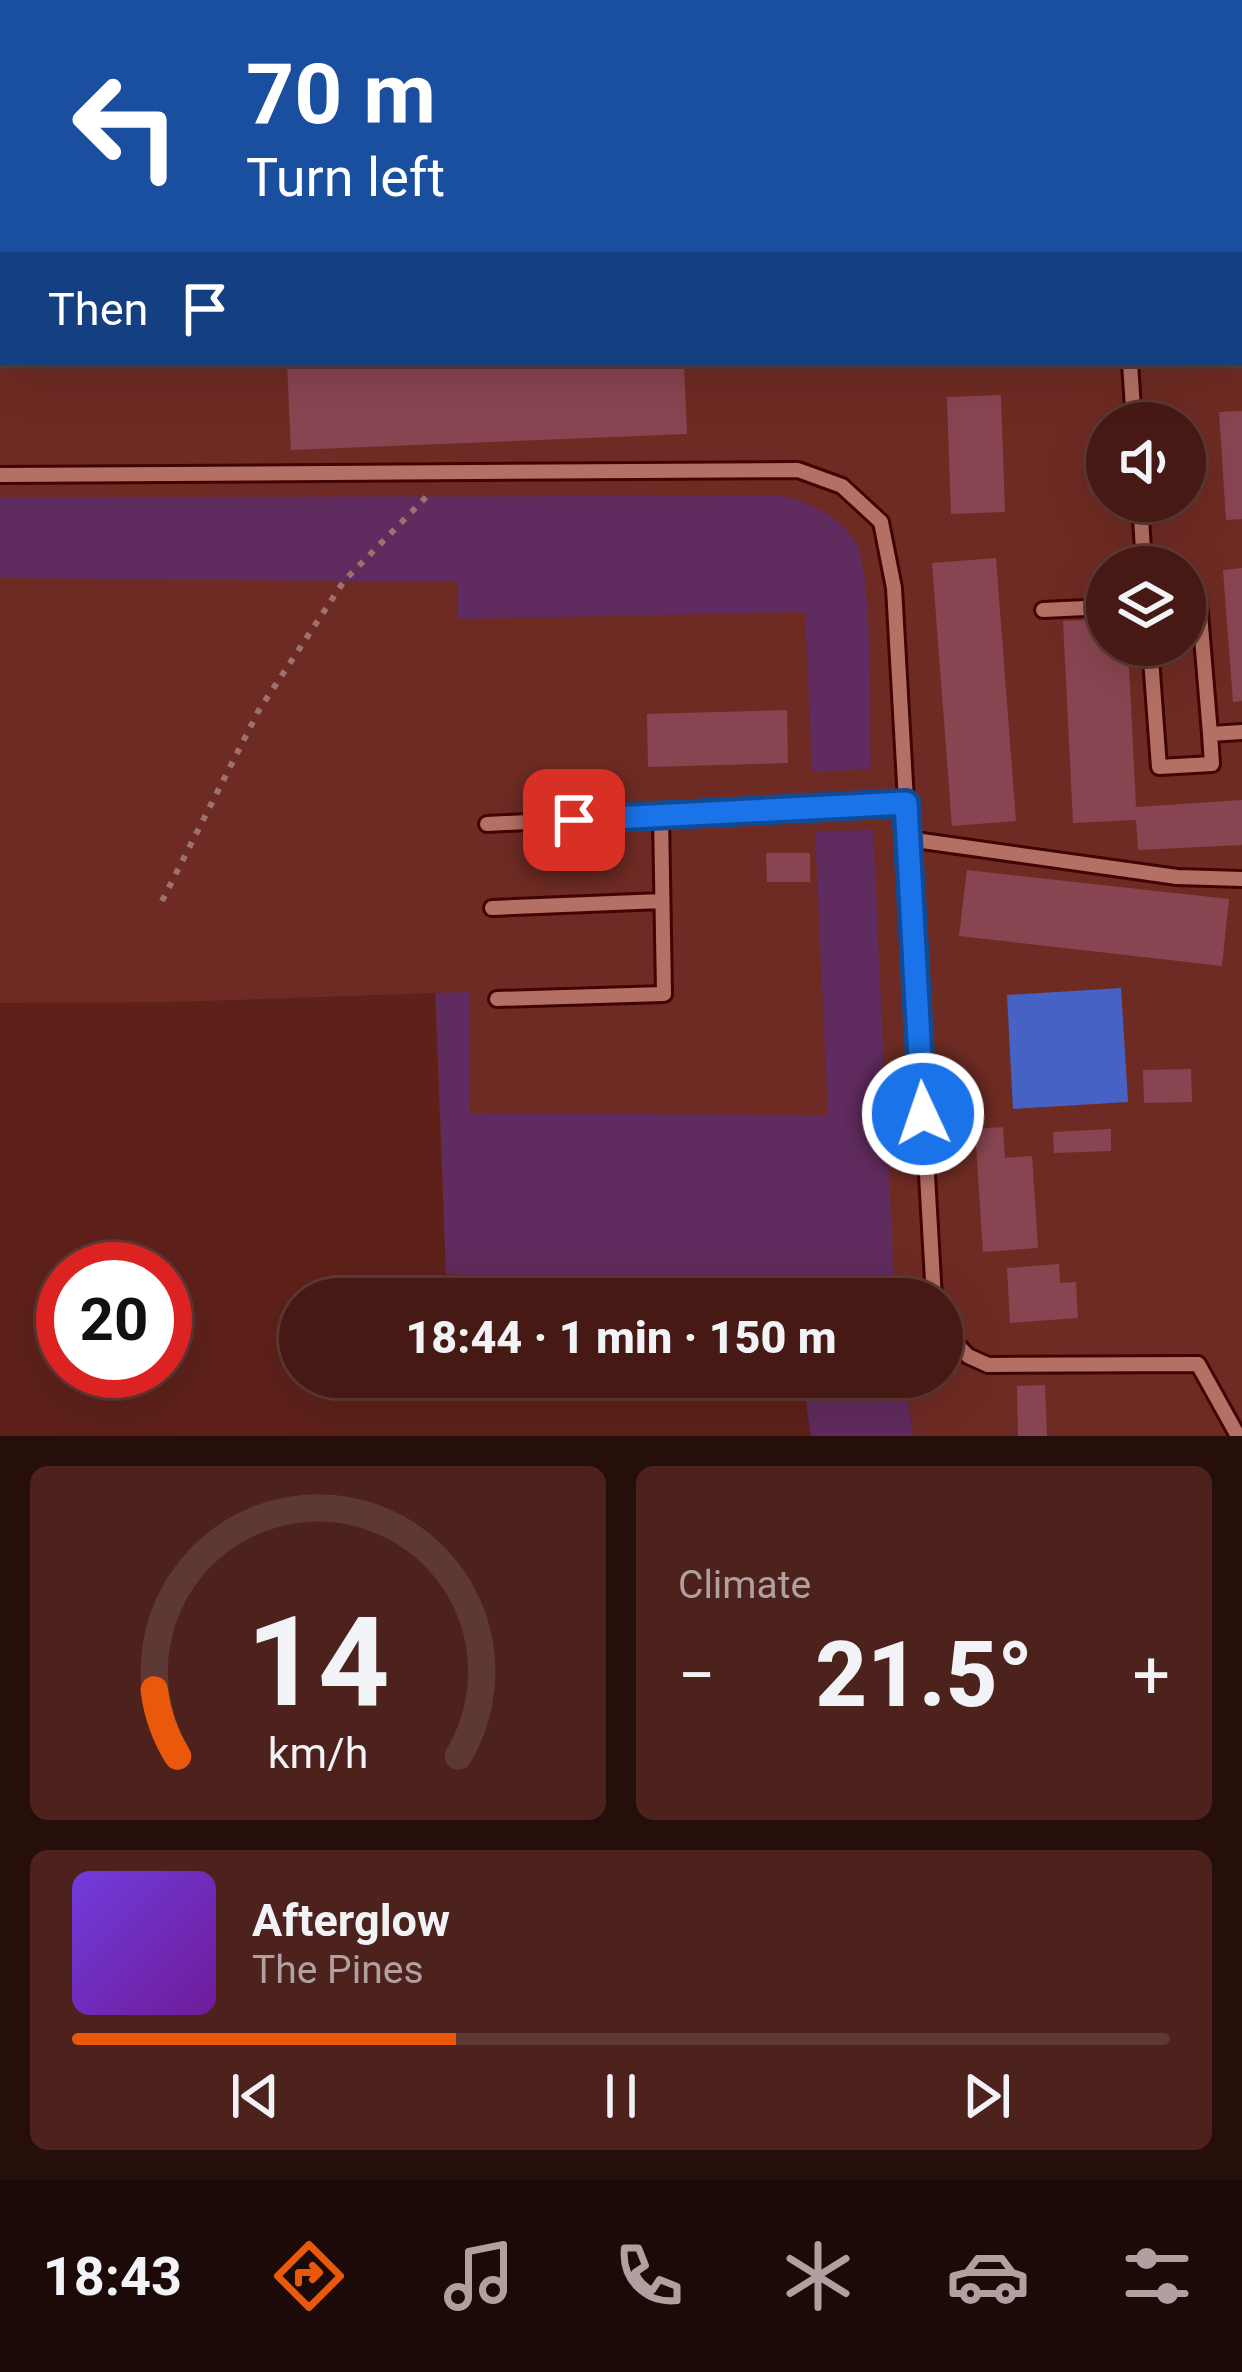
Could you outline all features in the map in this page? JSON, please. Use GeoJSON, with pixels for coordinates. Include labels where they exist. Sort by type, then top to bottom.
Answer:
{"type":"FeatureCollection","features":[{"type":"Feature","properties":{"kind":"lane"},"geometry":{"type":"LineString","coordinates":[[1130,366],[1133,402]]}},
{"type":"Feature","properties":{"kind":"lane"},"geometry":{"type":"LineString","coordinates":[[0,475],[798,470],[842,486],[880,522],[894,588],[933,1278]]}},
{"type":"Feature","properties":{"kind":"lane"},"geometry":{"type":"LineString","coordinates":[[1043,610],[1086,608]]}},
{"type":"Feature","properties":{"kind":"lane"},"geometry":{"type":"LineString","coordinates":[[1152,666],[1159,767],[1212,764],[1204,666]]}},
{"type":"Feature","properties":{"kind":"lane"},"geometry":{"type":"LineString","coordinates":[[1210,734],[1242,732]]}},
{"type":"Feature","properties":{"kind":"lane"},"geometry":{"type":"LineString","coordinates":[[487,824],[906,803]]}},
{"type":"Feature","properties":{"kind":"lane"},"geometry":{"type":"LineString","coordinates":[[497,999],[664,994],[661,815]]}},
{"type":"Feature","properties":{"kind":"lane"},"geometry":{"type":"LineString","coordinates":[[908,839],[1177,877],[1242,879]]}},
{"type":"Feature","properties":{"kind":"lane"},"geometry":{"type":"LineString","coordinates":[[492,908],[662,901]]}},
{"type":"Feature","properties":{"kind":"lane"},"geometry":{"type":"LineString","coordinates":[[963,1350],[988,1365],[1198,1364],[1238,1436]]}},
{"type":"Feature","properties":{"kind":"path"},"geometry":{"type":"LineString","coordinates":[[162,901],[259,710],[344,581],[451,472]]}},
{"type":"Feature","properties":{"kind":"shaded area"},"geometry":{"type":"Polygon","coordinates":[[[0,366],[1242,366],[1242,1436],[913,1436],[908,1398],[963,1398],[963,1278],[446,1274],[435,993],[0,1003],[0,366]]]}},
{"type":"Feature","properties":{"kind":"shaded area"},"geometry":{"type":"Polygon","coordinates":[[[784,496],[830,516],[853,538],[860,554],[870,648],[871,769],[812,772],[805,612],[458,619],[458,582],[0,578],[0,497],[784,496]]]}},
{"type":"Feature","properties":{"kind":"shaded area"},"geometry":{"type":"Polygon","coordinates":[[[873,830],[894,1278],[446,1274],[436,993],[469,992],[470,1113],[828,1115],[815,831],[873,830]]]}},
{"type":"Feature","properties":{"kind":"shaded area"},"geometry":{"type":"Polygon","coordinates":[[[805,1398],[908,1398],[913,1436],[811,1436],[805,1398]]]}},
{"type":"Feature","properties":{"kind":"water"},"geometry":{"type":"Polygon","coordinates":[[[1121,988],[1128,1102],[1013,1109],[1007,995],[1121,988]]]}},
{"type":"Feature","properties":{"kind":"building"},"geometry":{"type":"Polygon","coordinates":[[[287,366],[684,366],[687,434],[291,450],[287,366]]]}},
{"type":"Feature","properties":{"kind":"building"},"geometry":{"type":"Polygon","coordinates":[[[1001,395],[1005,512],[951,514],[947,397],[1001,395]]]}},
{"type":"Feature","properties":{"kind":"building"},"geometry":{"type":"Polygon","coordinates":[[[1242,411],[1242,519],[1226,520],[1219,412],[1242,411]]]}},
{"type":"Feature","properties":{"kind":"building"},"geometry":{"type":"Polygon","coordinates":[[[996,558],[1016,821],[952,826],[932,563],[996,558]]]}},
{"type":"Feature","properties":{"kind":"building"},"geometry":{"type":"Polygon","coordinates":[[[1242,568],[1242,701],[1233,702],[1223,570],[1242,568]]]}},
{"type":"Feature","properties":{"kind":"building"},"geometry":{"type":"Polygon","coordinates":[[[1086,620],[1086,666],[1129,666],[1136,807],[1242,800],[1242,845],[1138,850],[1136,820],[1073,823],[1063,621],[1086,620]]]}},
{"type":"Feature","properties":{"kind":"building"},"geometry":{"type":"Polygon","coordinates":[[[787,710],[788,763],[648,767],[647,714],[787,710]]]}},
{"type":"Feature","properties":{"kind":"building"},"geometry":{"type":"Polygon","coordinates":[[[766,853],[810,853],[810,882],[767,882],[766,853]]]}},
{"type":"Feature","properties":{"kind":"building"},"geometry":{"type":"Polygon","coordinates":[[[967,870],[1229,899],[1222,966],[959,936],[967,870]]]}},
{"type":"Feature","properties":{"kind":"building"},"geometry":{"type":"Polygon","coordinates":[[[1191,1069],[1192,1102],[1144,1103],[1143,1070],[1191,1069]]]}},
{"type":"Feature","properties":{"kind":"building"},"geometry":{"type":"Polygon","coordinates":[[[1003,1127],[1005,1158],[1032,1156],[1038,1248],[983,1252],[975,1129],[1003,1127]]]}},
{"type":"Feature","properties":{"kind":"building"},"geometry":{"type":"Polygon","coordinates":[[[1111,1129],[1111,1151],[1054,1153],[1053,1132],[1111,1129]]]}},
{"type":"Feature","properties":{"kind":"building"},"geometry":{"type":"Polygon","coordinates":[[[1059,1264],[1060,1283],[1076,1282],[1078,1318],[1010,1323],[1007,1268],[1059,1264]]]}},
{"type":"Feature","properties":{"kind":"building"},"geometry":{"type":"Polygon","coordinates":[[[1045,1385],[1047,1436],[1018,1436],[1017,1386],[1045,1385]]]}},
{"type":"Feature","properties":{"kind":"route"},"geometry":{"type":"LineString","coordinates":[[574,820],[906,803],[923,1114]]}}]}
